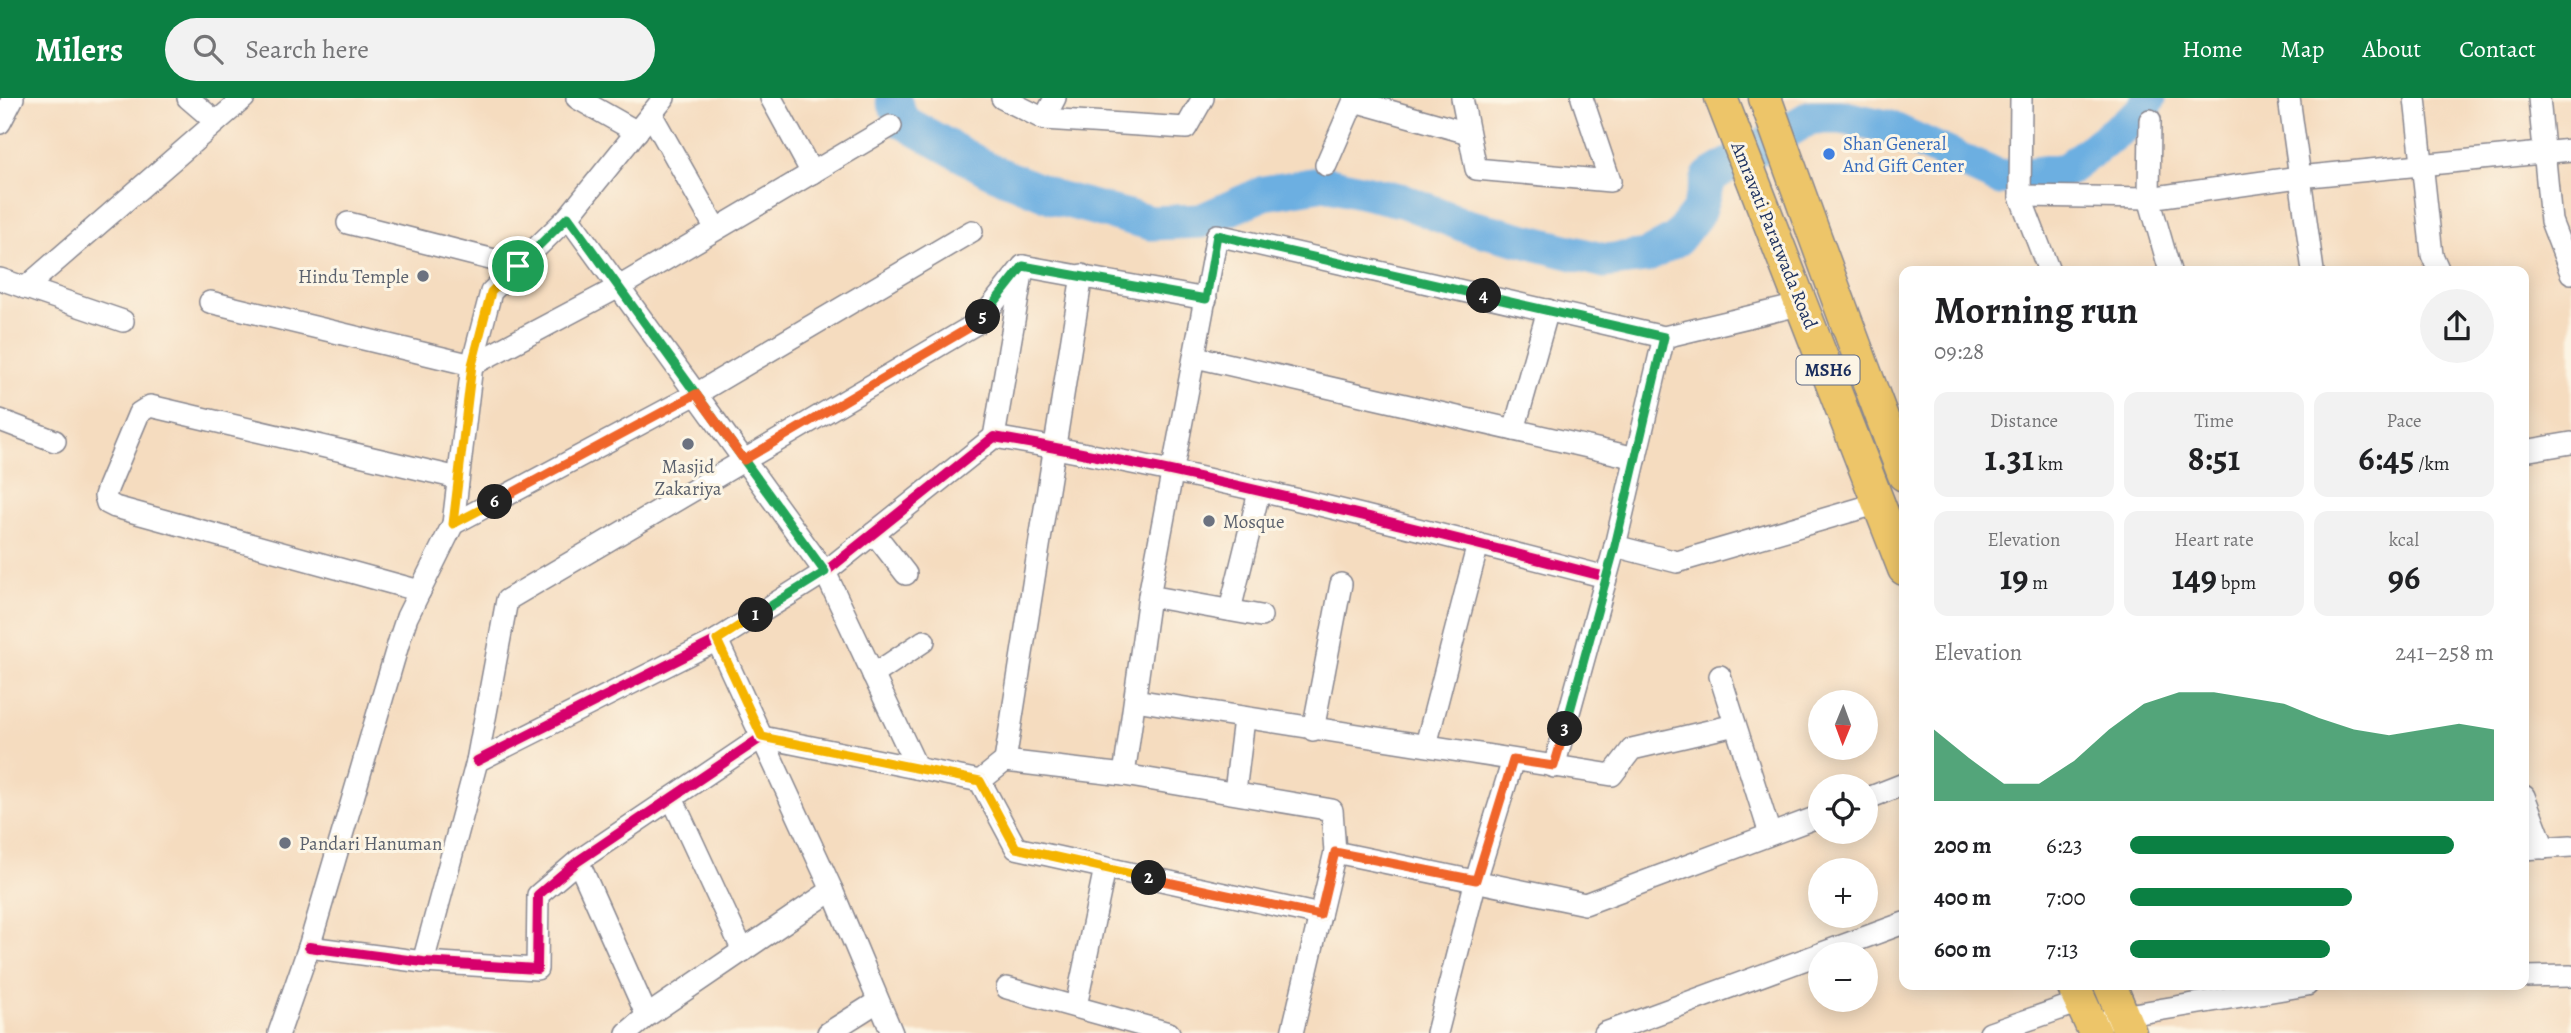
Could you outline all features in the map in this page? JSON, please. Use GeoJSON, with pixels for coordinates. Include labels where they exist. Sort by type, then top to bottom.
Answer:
{"type":"FeatureCollection","features":[{"type":"Feature","properties":{"kind":"main road","name":"Amravati Paratwada Road"},"geometry":{"type":"LineString","coordinates":[[1767,104],[1822,260],[1899,462]]}},
{"type":"Feature","properties":{"kind":"main road","name":"Amravati Paratwada Road"},"geometry":{"type":"LineString","coordinates":[[1725,108],[1899,555]]}},
{"type":"Feature","properties":{"kind":"main road"},"geometry":{"type":"LineString","coordinates":[[2112,990],[2126,1024]]}},
{"type":"Feature","properties":{"kind":"street"},"geometry":{"type":"LineString","coordinates":[[0,123],[13,98]]}},
{"type":"Feature","properties":{"kind":"street"},"geometry":{"type":"LineString","coordinates":[[188,98],[216,122]]}},
{"type":"Feature","properties":{"kind":"street"},"geometry":{"type":"LineString","coordinates":[[25,288],[244,98]]}},
{"type":"Feature","properties":{"kind":"street"},"geometry":{"type":"LineString","coordinates":[[577,98],[637,132]]}},
{"type":"Feature","properties":{"kind":"street"},"geometry":{"type":"LineString","coordinates":[[771,98],[812,173]]}},
{"type":"Feature","properties":{"kind":"street"},"geometry":{"type":"LineString","coordinates":[[1002,98],[1044,119],[1186,128],[1203,98]]}},
{"type":"Feature","properties":{"kind":"street"},"geometry":{"type":"LineString","coordinates":[[1044,119],[1055,98]]}},
{"type":"Feature","properties":{"kind":"street"},"geometry":{"type":"LineString","coordinates":[[1462,98],[1476,169],[1609,181],[1582,98]]}},
{"type":"Feature","properties":{"kind":"street"},"geometry":{"type":"LineString","coordinates":[[2021,98],[2020,189],[2047,266]]}},
{"type":"Feature","properties":{"kind":"street"},"geometry":{"type":"LineString","coordinates":[[2289,98],[2311,266]]}},
{"type":"Feature","properties":{"kind":"street"},"geometry":{"type":"LineString","coordinates":[[2414,98],[2432,255],[2437,266]]}},
{"type":"Feature","properties":{"kind":"street"},"geometry":{"type":"LineString","coordinates":[[2539,98],[2551,220],[2571,273]]}},
{"type":"Feature","properties":{"kind":"street"},"geometry":{"type":"LineString","coordinates":[[1326,165],[1355,100],[1468,133]]}},
{"type":"Feature","properties":{"kind":"street"},"geometry":{"type":"LineString","coordinates":[[279,1033],[309,947],[400,638],[453,524],[472,365],[491,292],[568,217],[658,106],[716,229]]}},
{"type":"Feature","properties":{"kind":"street"},"geometry":{"type":"LineString","coordinates":[[2150,120],[2149,198],[2169,266]]}},
{"type":"Feature","properties":{"kind":"street"},"geometry":{"type":"LineString","coordinates":[[210,302],[472,365],[619,287],[891,126]]}},
{"type":"Feature","properties":{"kind":"street"},"geometry":{"type":"LineString","coordinates":[[2020,189],[2149,198],[2298,177],[2421,167],[2571,150]]}},
{"type":"Feature","properties":{"kind":"street"},"geometry":{"type":"LineString","coordinates":[[568,217],[825,572],[917,768]]}},
{"type":"Feature","properties":{"kind":"street"},"geometry":{"type":"LineString","coordinates":[[348,223],[518,266]]}},
{"type":"Feature","properties":{"kind":"street"},"geometry":{"type":"LineString","coordinates":[[453,524],[696,394],[972,232]]}},
{"type":"Feature","properties":{"kind":"street"},"geometry":{"type":"LineString","coordinates":[[1124,775],[1149,596],[1217,235],[1664,337],[1803,304]]}},
{"type":"Feature","properties":{"kind":"street"},"geometry":{"type":"LineString","coordinates":[[1023,266],[1206,299]]}},
{"type":"Feature","properties":{"kind":"street"},"geometry":{"type":"LineString","coordinates":[[477,761],[717,640],[825,572],[994,437],[1023,266]]}},
{"type":"Feature","properties":{"kind":"street"},"geometry":{"type":"LineString","coordinates":[[423,962],[477,761],[507,600],[979,322],[1023,266]]}},
{"type":"Feature","properties":{"kind":"street"},"geometry":{"type":"LineString","coordinates":[[980,781],[1005,761],[1082,275]]}},
{"type":"Feature","properties":{"kind":"street"},"geometry":{"type":"LineString","coordinates":[[0,279],[123,321]]}},
{"type":"Feature","properties":{"kind":"street"},"geometry":{"type":"LineString","coordinates":[[1514,430],[1548,310]]}},
{"type":"Feature","properties":{"kind":"street"},"geometry":{"type":"LineString","coordinates":[[1554,766],[1615,546],[1664,337]]}},
{"type":"Feature","properties":{"kind":"street"},"geometry":{"type":"LineString","coordinates":[[1196,357],[1636,458]]}},
{"type":"Feature","properties":{"kind":"street"},"geometry":{"type":"LineString","coordinates":[[420,591],[115,508],[107,503],[105,496],[139,413],[149,406],[458,478]]}},
{"type":"Feature","properties":{"kind":"street"},"geometry":{"type":"LineString","coordinates":[[0,419],[55,441]]}},
{"type":"Feature","properties":{"kind":"street"},"geometry":{"type":"LineString","coordinates":[[994,437],[1174,472],[1606,577]]}},
{"type":"Feature","properties":{"kind":"street"},"geometry":{"type":"LineString","coordinates":[[2529,450],[2571,443]]}},
{"type":"Feature","properties":{"kind":"street"},"geometry":{"type":"LineString","coordinates":[[1230,610],[1259,492]]}},
{"type":"Feature","properties":{"kind":"street"},"geometry":{"type":"LineString","coordinates":[[1615,546],[1677,562],[1880,503]]}},
{"type":"Feature","properties":{"kind":"street"},"geometry":{"type":"LineString","coordinates":[[874,533],[906,574]]}},
{"type":"Feature","properties":{"kind":"street"},"geometry":{"type":"LineString","coordinates":[[1426,745],[1478,544]]}},
{"type":"Feature","properties":{"kind":"street"},"geometry":{"type":"LineString","coordinates":[[1313,730],[1341,584]]}},
{"type":"Feature","properties":{"kind":"street"},"geometry":{"type":"LineString","coordinates":[[1149,596],[1261,616]]}},
{"type":"Feature","properties":{"kind":"street"},"geometry":{"type":"LineString","coordinates":[[717,640],[832,890],[892,1033]]}},
{"type":"Feature","properties":{"kind":"street"},"geometry":{"type":"LineString","coordinates":[[873,675],[924,641]]}},
{"type":"Feature","properties":{"kind":"street"},"geometry":{"type":"LineString","coordinates":[[1720,676],[1770,834]]}},
{"type":"Feature","properties":{"kind":"street"},"geometry":{"type":"LineString","coordinates":[[1135,700],[1612,775],[1632,749],[1735,725]]}},
{"type":"Feature","properties":{"kind":"street"},"geometry":{"type":"LineString","coordinates":[[1235,792],[1244,719]]}},
{"type":"Feature","properties":{"kind":"street"},"geometry":{"type":"LineString","coordinates":[[309,947],[423,962],[537,969],[538,895],[578,861],[762,737],[980,781]]}},
{"type":"Feature","properties":{"kind":"street"},"geometry":{"type":"LineString","coordinates":[[1437,1033],[1476,880],[1513,760]]}},
{"type":"Feature","properties":{"kind":"street"},"geometry":{"type":"LineString","coordinates":[[1005,761],[1124,775],[1332,810],[1335,852],[1292,1033]]}},
{"type":"Feature","properties":{"kind":"street"},"geometry":{"type":"LineString","coordinates":[[980,781],[1016,848],[1320,915]]}},
{"type":"Feature","properties":{"kind":"street"},"geometry":{"type":"LineString","coordinates":[[1878,794],[1899,786]]}},
{"type":"Feature","properties":{"kind":"street"},"geometry":{"type":"LineString","coordinates":[[672,798],[743,951]]}},
{"type":"Feature","properties":{"kind":"street"},"geometry":{"type":"LineString","coordinates":[[1335,852],[1585,904],[1808,820]]}},
{"type":"Feature","properties":{"kind":"street"},"geometry":{"type":"LineString","coordinates":[[2529,822],[2534,849],[2571,846]]}},
{"type":"Feature","properties":{"kind":"street"},"geometry":{"type":"LineString","coordinates":[[578,861],[647,1016]]}},
{"type":"Feature","properties":{"kind":"street"},"geometry":{"type":"LineString","coordinates":[[1076,1006],[1105,868]]}},
{"type":"Feature","properties":{"kind":"street"},"geometry":{"type":"LineString","coordinates":[[627,1033],[647,1016],[832,890]]}},
{"type":"Feature","properties":{"kind":"street"},"geometry":{"type":"LineString","coordinates":[[1605,1033],[1899,925]]}},
{"type":"Feature","properties":{"kind":"street"},"geometry":{"type":"LineString","coordinates":[[2529,977],[2571,976]]}},
{"type":"Feature","properties":{"kind":"street"},"geometry":{"type":"LineString","coordinates":[[1007,988],[1169,1033]]}},
{"type":"Feature","properties":{"kind":"street"},"geometry":{"type":"LineString","coordinates":[[1990,1033],[2085,1010],[2126,1024],[2284,990]]}},
{"type":"Feature","properties":{"kind":"street"},"geometry":{"type":"LineString","coordinates":[[828,1033],[877,1002]]}},
{"type":"Feature","properties":{"kind":"waterway"},"geometry":{"type":"LineString","coordinates":[[893,98],[902,121],[991,171],[1056,198],[1151,223],[1201,221],[1264,193],[1325,183],[1404,201],[1467,226],[1605,261],[1646,256],[1677,239],[1698,212],[1709,177],[1811,117],[1841,117],[1887,127],[2000,178],[2066,170],[2143,111],[2149,98]]}},
{"type":"Feature","properties":{"kind":"cycle path"},"geometry":{"type":"LineString","coordinates":[[477,761],[717,640],[825,572],[994,437],[1225,483],[1606,577]]}},
{"type":"Feature","properties":{"kind":"cycle path"},"geometry":{"type":"LineString","coordinates":[[309,947],[423,962],[537,969],[538,895],[578,861],[762,737],[980,781],[1016,848],[1320,915]]}},
{"type":"Feature","properties":{"kind":"place","name":"Shan General And Gift Center"},"geometry":{"type":"Point","coordinates":[1829,154]}},
{"type":"Feature","properties":{"kind":"place","name":"Hindu Temple"},"geometry":{"type":"Point","coordinates":[423,276]}},
{"type":"Feature","properties":{"kind":"place","name":"Masjid Zakariya"},"geometry":{"type":"Point","coordinates":[688,444]}},
{"type":"Feature","properties":{"kind":"place","name":"Mosque"},"geometry":{"type":"Point","coordinates":[1209,521]}},
{"type":"Feature","properties":{"kind":"place","name":"Pandari Hanuman"},"geometry":{"type":"Point","coordinates":[285,843]}},
{"type":"Feature","properties":{"kind":"route"},"geometry":{"type":"LineString","coordinates":[[518,266],[491,292],[472,365],[453,524],[696,394],[744,460],[979,322],[1023,266],[1206,299],[1217,235],[1664,337],[1615,546],[1554,766],[1513,760],[1476,880],[1335,852],[1320,915],[1016,848],[980,781],[762,737],[717,640],[825,572],[696,394],[568,217],[518,266]]}}]}
